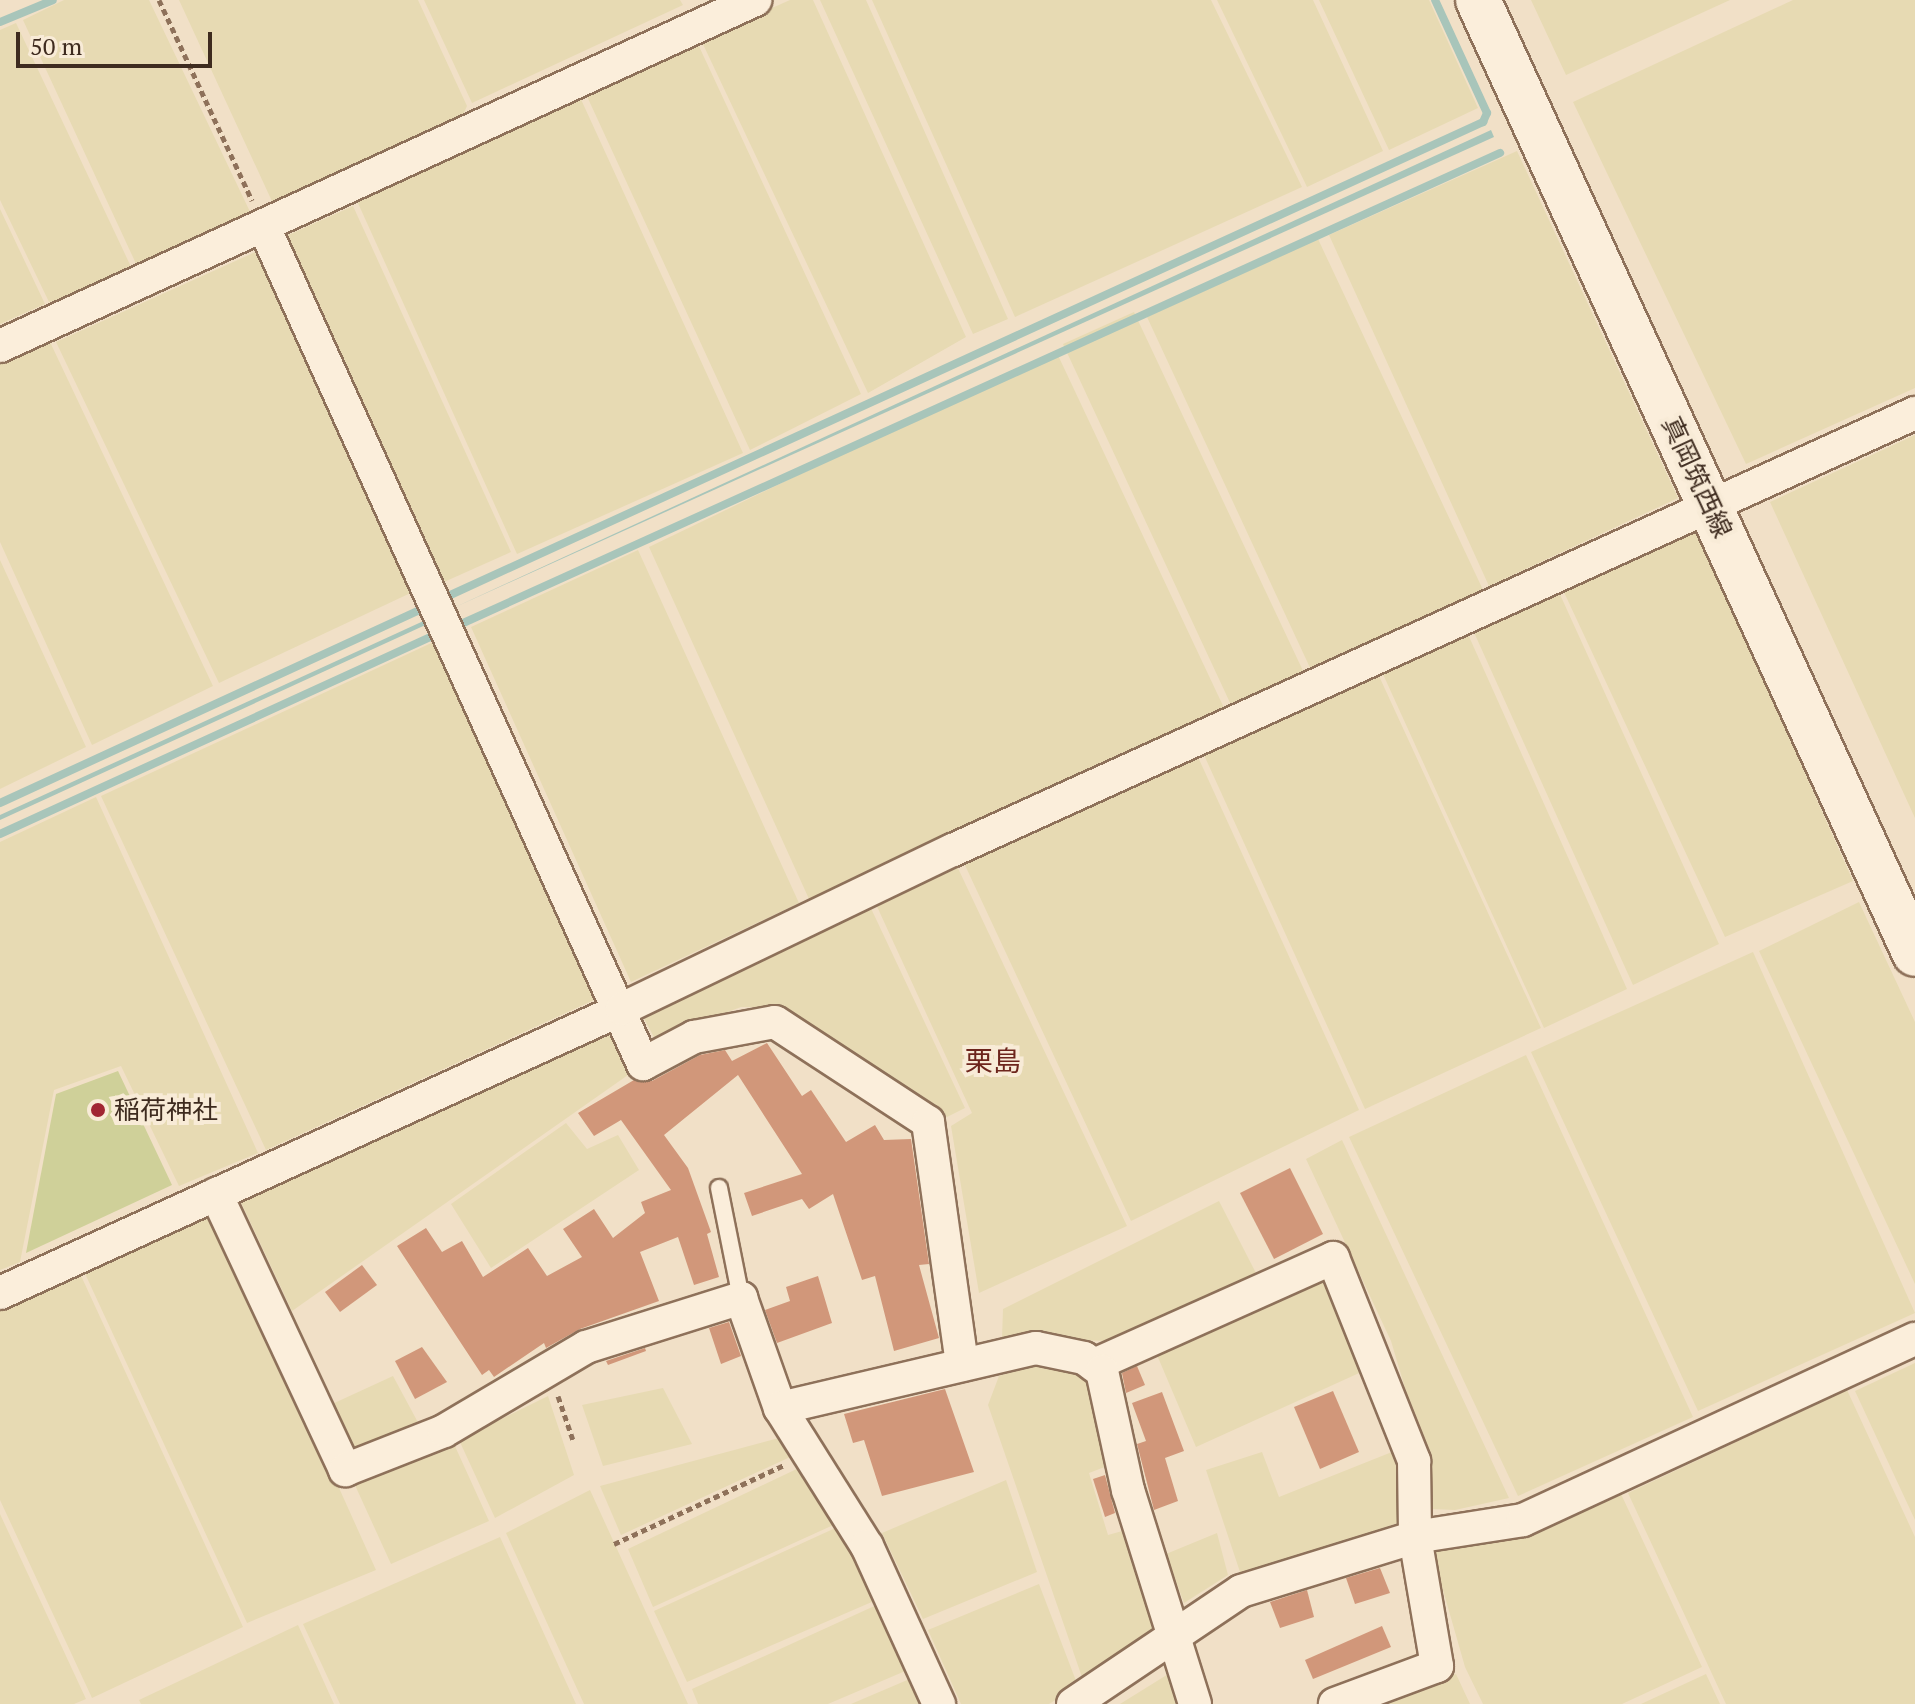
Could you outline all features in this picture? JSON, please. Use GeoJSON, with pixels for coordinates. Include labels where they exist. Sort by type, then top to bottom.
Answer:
{"type":"FeatureCollection","features":[{"type":"Feature","properties":{"kind":"main road","name":"真岡筑西線"},"geometry":{"type":"LineString","coordinates":[[1478,0],[1915,954]]}},
{"type":"Feature","properties":{"kind":"street"},"geometry":{"type":"LineString","coordinates":[[0,346],[755,0]]}},
{"type":"Feature","properties":{"kind":"street"},"geometry":{"type":"LineString","coordinates":[[264,227],[622,1009],[643,1064],[694,1037],[775,1022],[928,1122],[962,1365]]}},
{"type":"Feature","properties":{"kind":"street"},"geometry":{"type":"LineString","coordinates":[[0,1293],[622,1009],[953,850],[1915,413]]}},
{"type":"Feature","properties":{"kind":"street"},"geometry":{"type":"LineString","coordinates":[[216,1194],[345,1470],[444,1431],[586,1347],[741,1298],[780,1408],[867,1546],[939,1704]]}},
{"type":"Feature","properties":{"kind":"street"},"geometry":{"type":"LineString","coordinates":[[1094,1365],[1333,1258],[1414,1461],[1415,1537],[1437,1666],[1335,1704]]}},
{"type":"Feature","properties":{"kind":"street"},"geometry":{"type":"LineString","coordinates":[[1073,1704],[1174,1639],[1241,1591],[1415,1537],[1523,1520],[1915,1339]]}},
{"type":"Feature","properties":{"kind":"street"},"geometry":{"type":"LineString","coordinates":[[780,1408],[1036,1348],[1094,1365],[1102,1371],[1128,1490],[1195,1704]]}},
{"type":"Feature","properties":{"kind":"lane"},"geometry":{"type":"LineString","coordinates":[[719,1188],[741,1298]]}},
{"type":"Feature","properties":{"kind":"path"},"geometry":{"type":"LineString","coordinates":[[159,0],[264,227]]}},
{"type":"Feature","properties":{"kind":"path"},"geometry":{"type":"LineString","coordinates":[[546,1373],[573,1440]]}},
{"type":"Feature","properties":{"kind":"path"},"geometry":{"type":"LineString","coordinates":[[614,1544],[809,1453]]}},
{"type":"Feature","properties":{"kind":"shaded area"},"geometry":{"type":"Polygon","coordinates":[[[64,0],[149,0],[253,218],[138,268],[23,20],[64,0]]]}},
{"type":"Feature","properties":{"kind":"shaded area"},"geometry":{"type":"Polygon","coordinates":[[[179,0],[418,0],[467,106],[461,119],[276,210],[179,0]]]}},
{"type":"Feature","properties":{"kind":"shaded area"},"geometry":{"type":"Polygon","coordinates":[[[424,0],[680,0],[683,5],[472,103],[424,0]]]}},
{"type":"Feature","properties":{"kind":"shaded area"},"geometry":{"type":"Polygon","coordinates":[[[790,0],[813,0],[966,337],[868,393],[701,40],[790,0]]]}},
{"type":"Feature","properties":{"kind":"shaded area"},"geometry":{"type":"Polygon","coordinates":[[[820,0],[866,0],[1008,319],[973,334],[820,0]]]}},
{"type":"Feature","properties":{"kind":"shaded area"},"geometry":{"type":"Polygon","coordinates":[[[872,0],[1211,0],[1302,187],[1015,317],[872,0]]]}},
{"type":"Feature","properties":{"kind":"shaded area"},"geometry":{"type":"Polygon","coordinates":[[[1217,0],[1313,0],[1383,151],[1307,187],[1217,0]]]}},
{"type":"Feature","properties":{"kind":"shaded area"},"geometry":{"type":"Polygon","coordinates":[[[1319,0],[1429,0],[1478,108],[1389,150],[1319,0]]]}},
{"type":"Feature","properties":{"kind":"shaded area"},"geometry":{"type":"Polygon","coordinates":[[[1531,0],[1730,0],[1566,75],[1531,0]]]}},
{"type":"Feature","properties":{"kind":"shaded area"},"geometry":{"type":"Polygon","coordinates":[[[1793,0],[1915,0],[1915,388],[1746,464],[1573,102],[1793,0]]]}},
{"type":"Feature","properties":{"kind":"shaded area"},"geometry":{"type":"Polygon","coordinates":[[[16,23],[133,271],[81,295],[49,302],[0,200],[0,30],[16,23]]]}},
{"type":"Feature","properties":{"kind":"shaded area"},"geometry":{"type":"Polygon","coordinates":[[[697,42],[861,394],[750,450],[585,92],[697,42]]]}},
{"type":"Feature","properties":{"kind":"shaded area"},"geometry":{"type":"Polygon","coordinates":[[[579,95],[743,453],[517,554],[357,201],[579,95]]]}},
{"type":"Feature","properties":{"kind":"shaded area"},"geometry":{"type":"Polygon","coordinates":[[[1491,130],[1494,137],[451,609],[1491,130]]]}},
{"type":"Feature","properties":{"kind":"shaded area"},"geometry":{"type":"Polygon","coordinates":[[[1517,151],[1678,498],[1489,586],[1329,235],[1517,151]]]}},
{"type":"Feature","properties":{"kind":"shaded area"},"geometry":{"type":"Polygon","coordinates":[[[353,206],[511,552],[444,582],[286,236],[353,206]]]}},
{"type":"Feature","properties":{"kind":"shaded area"},"geometry":{"type":"Polygon","coordinates":[[[0,209],[45,304],[0,324],[0,209]]]}},
{"type":"Feature","properties":{"kind":"shaded area"},"geometry":{"type":"Polygon","coordinates":[[[1318,239],[1484,592],[1312,672],[1147,317],[1318,239]]]}},
{"type":"Feature","properties":{"kind":"shaded area"},"geometry":{"type":"Polygon","coordinates":[[[262,249],[417,590],[219,683],[56,342],[262,249]]]}},
{"type":"Feature","properties":{"kind":"shaded area"},"geometry":{"type":"Polygon","coordinates":[[[1134,312],[1305,675],[1232,707],[1063,344],[1134,312]]]}},
{"type":"Feature","properties":{"kind":"shaded area"},"geometry":{"type":"Polygon","coordinates":[[[50,342],[213,686],[92,745],[0,542],[0,363],[50,342]]]}},
{"type":"Feature","properties":{"kind":"shaded area"},"geometry":{"type":"Polygon","coordinates":[[[1056,351],[1225,710],[809,899],[649,547],[1056,351]]]}},
{"type":"Feature","properties":{"kind":"shaded area"},"geometry":{"type":"Polygon","coordinates":[[[1915,435],[1915,818],[1770,502],[1915,435]]]}},
{"type":"Feature","properties":{"kind":"shaded area"},"geometry":{"type":"Polygon","coordinates":[[[1696,529],[1853,881],[1725,937],[1562,588],[1696,529]]]}},
{"type":"Feature","properties":{"kind":"shaded area"},"geometry":{"type":"Polygon","coordinates":[[[638,550],[799,903],[631,982],[471,627],[638,550]]]}},
{"type":"Feature","properties":{"kind":"shaded area"},"geometry":{"type":"Polygon","coordinates":[[[0,560],[86,747],[0,789],[0,560]]]}},
{"type":"Feature","properties":{"kind":"shaded area"},"geometry":{"type":"Polygon","coordinates":[[[1558,590],[1719,944],[1633,985],[1472,628],[1558,590]]]}},
{"type":"Feature","properties":{"kind":"shaded area"},"geometry":{"type":"Polygon","coordinates":[[[430,618],[432,622],[0,820],[0,815],[430,618]]]}},
{"type":"Feature","properties":{"kind":"shaded area"},"geometry":{"type":"Polygon","coordinates":[[[1467,632],[1627,989],[1544,1028],[1382,672],[1467,632]]]}},
{"type":"Feature","properties":{"kind":"shaded area"},"geometry":{"type":"Polygon","coordinates":[[[440,639],[605,995],[266,1150],[101,796],[440,639]]]}},
{"type":"Feature","properties":{"kind":"shaded area"},"geometry":{"type":"Polygon","coordinates":[[[1379,676],[1541,1028],[1365,1109],[1204,755],[1379,676]]]}},
{"type":"Feature","properties":{"kind":"shaded area"},"geometry":{"type":"Polygon","coordinates":[[[1198,757],[1359,1110],[1131,1221],[963,861],[1198,757]]]}},
{"type":"Feature","properties":{"kind":"shaded area"},"geometry":{"type":"Polygon","coordinates":[[[96,797],[258,1153],[179,1186],[121,1066],[54,1090],[20,1262],[0,1270],[0,842],[96,797]]]}},
{"type":"Feature","properties":{"kind":"shaded area"},"geometry":{"type":"Polygon","coordinates":[[[956,864],[1127,1226],[979,1293],[951,1126],[972,1113],[874,900],[956,864]]]}},
{"type":"Feature","properties":{"kind":"shaded area"},"geometry":{"type":"Polygon","coordinates":[[[868,902],[965,1108],[947,1117],[785,1007],[741,1007],[655,1039],[641,1013],[868,902]]]}},
{"type":"Feature","properties":{"kind":"shaded area"},"geometry":{"type":"Polygon","coordinates":[[[1859,902],[1915,1022],[1915,1284],[1759,951],[1859,902]]]}},
{"type":"Feature","properties":{"kind":"shaded area"},"geometry":{"type":"Polygon","coordinates":[[[1753,952],[1915,1313],[1698,1411],[1531,1052],[1753,952]]]}},
{"type":"Feature","properties":{"kind":"shaded area"},"geometry":{"type":"Polygon","coordinates":[[[615,1029],[628,1075],[292,1311],[239,1198],[615,1029]]]}},
{"type":"Feature","properties":{"kind":"shaded area"},"geometry":{"type":"Polygon","coordinates":[[[1526,1055],[1693,1417],[1518,1496],[1349,1137],[1526,1055]]]}},
{"type":"Feature","properties":{"kind":"shaded area"},"geometry":{"type":"Polygon","coordinates":[[[566,1123],[587,1149],[618,1135],[639,1170],[491,1268],[451,1204],[566,1123]]]}},
{"type":"Feature","properties":{"kind":"shaded area"},"geometry":{"type":"Polygon","coordinates":[[[1342,1140],[1509,1498],[1455,1510],[1431,1509],[1422,1445],[1391,1341],[1306,1159],[1342,1140]]]}},
{"type":"Feature","properties":{"kind":"shaded area"},"geometry":{"type":"Polygon","coordinates":[[[1219,1201],[1257,1275],[1112,1341],[1002,1338],[1003,1309],[1219,1201]]]}},
{"type":"Feature","properties":{"kind":"shaded area"},"geometry":{"type":"Polygon","coordinates":[[[212,1206],[376,1570],[247,1623],[81,1265],[212,1206]]]}},
{"type":"Feature","properties":{"kind":"shaded area"},"geometry":{"type":"Polygon","coordinates":[[[77,1267],[243,1627],[92,1698],[0,1500],[0,1302],[77,1267]]]}},
{"type":"Feature","properties":{"kind":"shaded area"},"geometry":{"type":"Polygon","coordinates":[[[1326,1273],[1368,1369],[1196,1447],[1157,1355],[1326,1273]]]}},
{"type":"Feature","properties":{"kind":"shaded area"},"geometry":{"type":"Polygon","coordinates":[[[1915,1363],[1915,1520],[1855,1391],[1915,1363]]]}},
{"type":"Feature","properties":{"kind":"shaded area"},"geometry":{"type":"Polygon","coordinates":[[[1032,1366],[1076,1370],[1095,1381],[1115,1463],[1089,1473],[1108,1535],[1133,1528],[1163,1629],[1084,1683],[988,1405],[999,1376],[1032,1366]]]}},
{"type":"Feature","properties":{"kind":"shaded area"},"geometry":{"type":"Polygon","coordinates":[[[393,1376],[421,1428],[354,1451],[330,1405],[393,1376]]]}},
{"type":"Feature","properties":{"kind":"shaded area"},"geometry":{"type":"Polygon","coordinates":[[[663,1388],[692,1444],[603,1466],[582,1405],[663,1388]]]}},
{"type":"Feature","properties":{"kind":"shaded area"},"geometry":{"type":"Polygon","coordinates":[[[1847,1390],[1915,1537],[1915,1704],[1726,1704],[1628,1493],[1847,1390]]]}},
{"type":"Feature","properties":{"kind":"shaded area"},"geometry":{"type":"Polygon","coordinates":[[[548,1396],[574,1475],[495,1518],[459,1440],[548,1396]]]}},
{"type":"Feature","properties":{"kind":"shaded area"},"geometry":{"type":"Polygon","coordinates":[[[790,1435],[799,1453],[621,1535],[600,1486],[790,1435]]]}},
{"type":"Feature","properties":{"kind":"shaded area"},"geometry":{"type":"Polygon","coordinates":[[[454,1444],[489,1521],[391,1564],[354,1483],[454,1444]]]}},
{"type":"Feature","properties":{"kind":"shaded area"},"geometry":{"type":"Polygon","coordinates":[[[1397,1450],[1407,1499],[1403,1521],[1242,1578],[1206,1470],[1262,1452],[1279,1497],[1397,1450]]]}},
{"type":"Feature","properties":{"kind":"shaded area"},"geometry":{"type":"Polygon","coordinates":[[[803,1466],[840,1522],[653,1607],[628,1549],[803,1466]]]}},
{"type":"Feature","properties":{"kind":"shaded area"},"geometry":{"type":"Polygon","coordinates":[[[1006,1480],[1037,1572],[923,1619],[882,1533],[1006,1480]]]}},
{"type":"Feature","properties":{"kind":"shaded area"},"geometry":{"type":"Polygon","coordinates":[[[590,1490],[688,1704],[584,1704],[506,1533],[590,1490]]]}},
{"type":"Feature","properties":{"kind":"shaded area"},"geometry":{"type":"Polygon","coordinates":[[[1621,1494],[1702,1667],[1622,1704],[1483,1704],[1465,1667],[1431,1548],[1530,1533],[1621,1494]]]}},
{"type":"Feature","properties":{"kind":"shaded area"},"geometry":{"type":"Polygon","coordinates":[[[0,1514],[86,1699],[74,1704],[0,1704],[0,1514]]]}},
{"type":"Feature","properties":{"kind":"shaded area"},"geometry":{"type":"Polygon","coordinates":[[[842,1525],[881,1598],[687,1682],[654,1611],[842,1525]]]}},
{"type":"Feature","properties":{"kind":"shaded area"},"geometry":{"type":"Polygon","coordinates":[[[1217,1533],[1228,1575],[1184,1603],[1166,1554],[1217,1533]]]}},
{"type":"Feature","properties":{"kind":"shaded area"},"geometry":{"type":"Polygon","coordinates":[[[500,1537],[576,1704],[340,1704],[303,1624],[500,1537]]]}},
{"type":"Feature","properties":{"kind":"shaded area"},"geometry":{"type":"Polygon","coordinates":[[[1039,1584],[1078,1686],[1049,1704],[961,1704],[928,1630],[1039,1584]]]}},
{"type":"Feature","properties":{"kind":"shaded area"},"geometry":{"type":"Polygon","coordinates":[[[881,1603],[910,1669],[828,1704],[698,1704],[692,1689],[881,1603]]]}},
{"type":"Feature","properties":{"kind":"shaded area"},"geometry":{"type":"Polygon","coordinates":[[[298,1625],[334,1704],[141,1704],[139,1700],[298,1625]]]}},
{"type":"Feature","properties":{"kind":"shaded area"},"geometry":{"type":"Polygon","coordinates":[[[1178,1668],[1190,1704],[1120,1704],[1178,1668]]]}},
{"type":"Feature","properties":{"kind":"shaded area"},"geometry":{"type":"Polygon","coordinates":[[[1456,1674],[1470,1704],[1374,1704],[1456,1674]]]}},
{"type":"Feature","properties":{"kind":"shaded area"},"geometry":{"type":"Polygon","coordinates":[[[1706,1674],[1720,1704],[1641,1704],[1706,1674]]]}},
{"type":"Feature","properties":{"kind":"shaded area"},"geometry":{"type":"Polygon","coordinates":[[[912,1678],[923,1704],[851,1704],[912,1678]]]}},
{"type":"Feature","properties":{"kind":"green space"},"geometry":{"type":"Polygon","coordinates":[[[118,1071],[172,1185],[26,1253],[56,1094],[118,1071]]]}},
{"type":"Feature","properties":{"kind":"building"},"geometry":{"type":"Polygon","coordinates":[[[767,1043],[802,1096],[811,1090],[846,1142],[875,1125],[884,1140],[911,1139],[929,1264],[919,1265],[939,1338],[894,1351],[875,1276],[862,1280],[833,1194],[809,1209],[802,1199],[752,1216],[744,1193],[802,1174],[738,1075],[664,1135],[688,1168],[711,1232],[707,1234],[719,1277],[694,1285],[678,1237],[640,1252],[659,1301],[580,1329],[546,1348],[544,1343],[494,1377],[489,1370],[482,1375],[397,1246],[426,1228],[442,1252],[462,1241],[483,1277],[528,1248],[547,1276],[582,1257],[563,1229],[594,1209],[613,1238],[645,1213],[641,1202],[671,1190],[621,1120],[594,1136],[578,1113],[634,1080],[652,1081],[700,1055],[725,1050],[732,1061],[767,1043]]]}},
{"type":"Feature","properties":{"kind":"building"},"geometry":{"type":"Polygon","coordinates":[[[1290,1168],[1323,1234],[1274,1259],[1240,1193],[1290,1168]]]}},
{"type":"Feature","properties":{"kind":"building"},"geometry":{"type":"Polygon","coordinates":[[[362,1265],[377,1285],[340,1312],[325,1292],[362,1265]]]}},
{"type":"Feature","properties":{"kind":"building"},"geometry":{"type":"Polygon","coordinates":[[[818,1276],[832,1323],[777,1343],[765,1310],[790,1301],[786,1287],[818,1276]]]}},
{"type":"Feature","properties":{"kind":"building"},"geometry":{"type":"Polygon","coordinates":[[[729,1322],[741,1356],[721,1364],[709,1328],[729,1322]]]}},
{"type":"Feature","properties":{"kind":"building"},"geometry":{"type":"Polygon","coordinates":[[[422,1347],[447,1382],[415,1399],[395,1361],[422,1347]]]}},
{"type":"Feature","properties":{"kind":"building"},"geometry":{"type":"Polygon","coordinates":[[[645,1348],[646,1351],[608,1365],[606,1361],[645,1348]]]}},
{"type":"Feature","properties":{"kind":"building"},"geometry":{"type":"Polygon","coordinates":[[[1137,1366],[1145,1385],[1126,1393],[1122,1373],[1137,1366]]]}},
{"type":"Feature","properties":{"kind":"building"},"geometry":{"type":"Polygon","coordinates":[[[945,1389],[974,1472],[882,1496],[864,1440],[853,1443],[844,1414],[945,1389]]]}},
{"type":"Feature","properties":{"kind":"building"},"geometry":{"type":"Polygon","coordinates":[[[1333,1391],[1359,1452],[1320,1469],[1294,1407],[1333,1391]]]}},
{"type":"Feature","properties":{"kind":"building"},"geometry":{"type":"Polygon","coordinates":[[[1162,1392],[1184,1451],[1165,1458],[1178,1501],[1154,1510],[1137,1444],[1146,1441],[1132,1403],[1162,1392]]]}},
{"type":"Feature","properties":{"kind":"building"},"geometry":{"type":"Polygon","coordinates":[[[1105,1475],[1115,1513],[1105,1517],[1093,1479],[1105,1475]]]}},
{"type":"Feature","properties":{"kind":"building"},"geometry":{"type":"Polygon","coordinates":[[[1380,1568],[1390,1593],[1355,1604],[1346,1578],[1380,1568]]]}},
{"type":"Feature","properties":{"kind":"building"},"geometry":{"type":"Polygon","coordinates":[[[1307,1590],[1314,1617],[1280,1628],[1270,1602],[1307,1590]]]}},
{"type":"Feature","properties":{"kind":"building"},"geometry":{"type":"Polygon","coordinates":[[[1382,1626],[1391,1647],[1313,1679],[1305,1660],[1382,1626]]]}},
{"type":"Feature","properties":{"kind":"waterway"},"geometry":{"type":"LineString","coordinates":[[0,22],[53,0]]}},
{"type":"Feature","properties":{"kind":"waterway"},"geometry":{"type":"LineString","coordinates":[[446,597],[1483,122],[1487,113],[1435,0]]}},
{"type":"Feature","properties":{"kind":"waterway"},"geometry":{"type":"LineString","coordinates":[[461,624],[1500,153]]}},
{"type":"Feature","properties":{"kind":"waterway"},"geometry":{"type":"LineString","coordinates":[[0,803],[422,609]]}},
{"type":"Feature","properties":{"kind":"waterway"},"geometry":{"type":"LineString","coordinates":[[0,834],[433,636]]}},
{"type":"Feature","properties":{"kind":"place","name":"稲荷神社"},"geometry":{"type":"Point","coordinates":[98,1110]}},
{"type":"Feature","properties":{"kind":"district","name":"栗島"},"geometry":{"type":"Point","coordinates":[993,1061]}}]}
